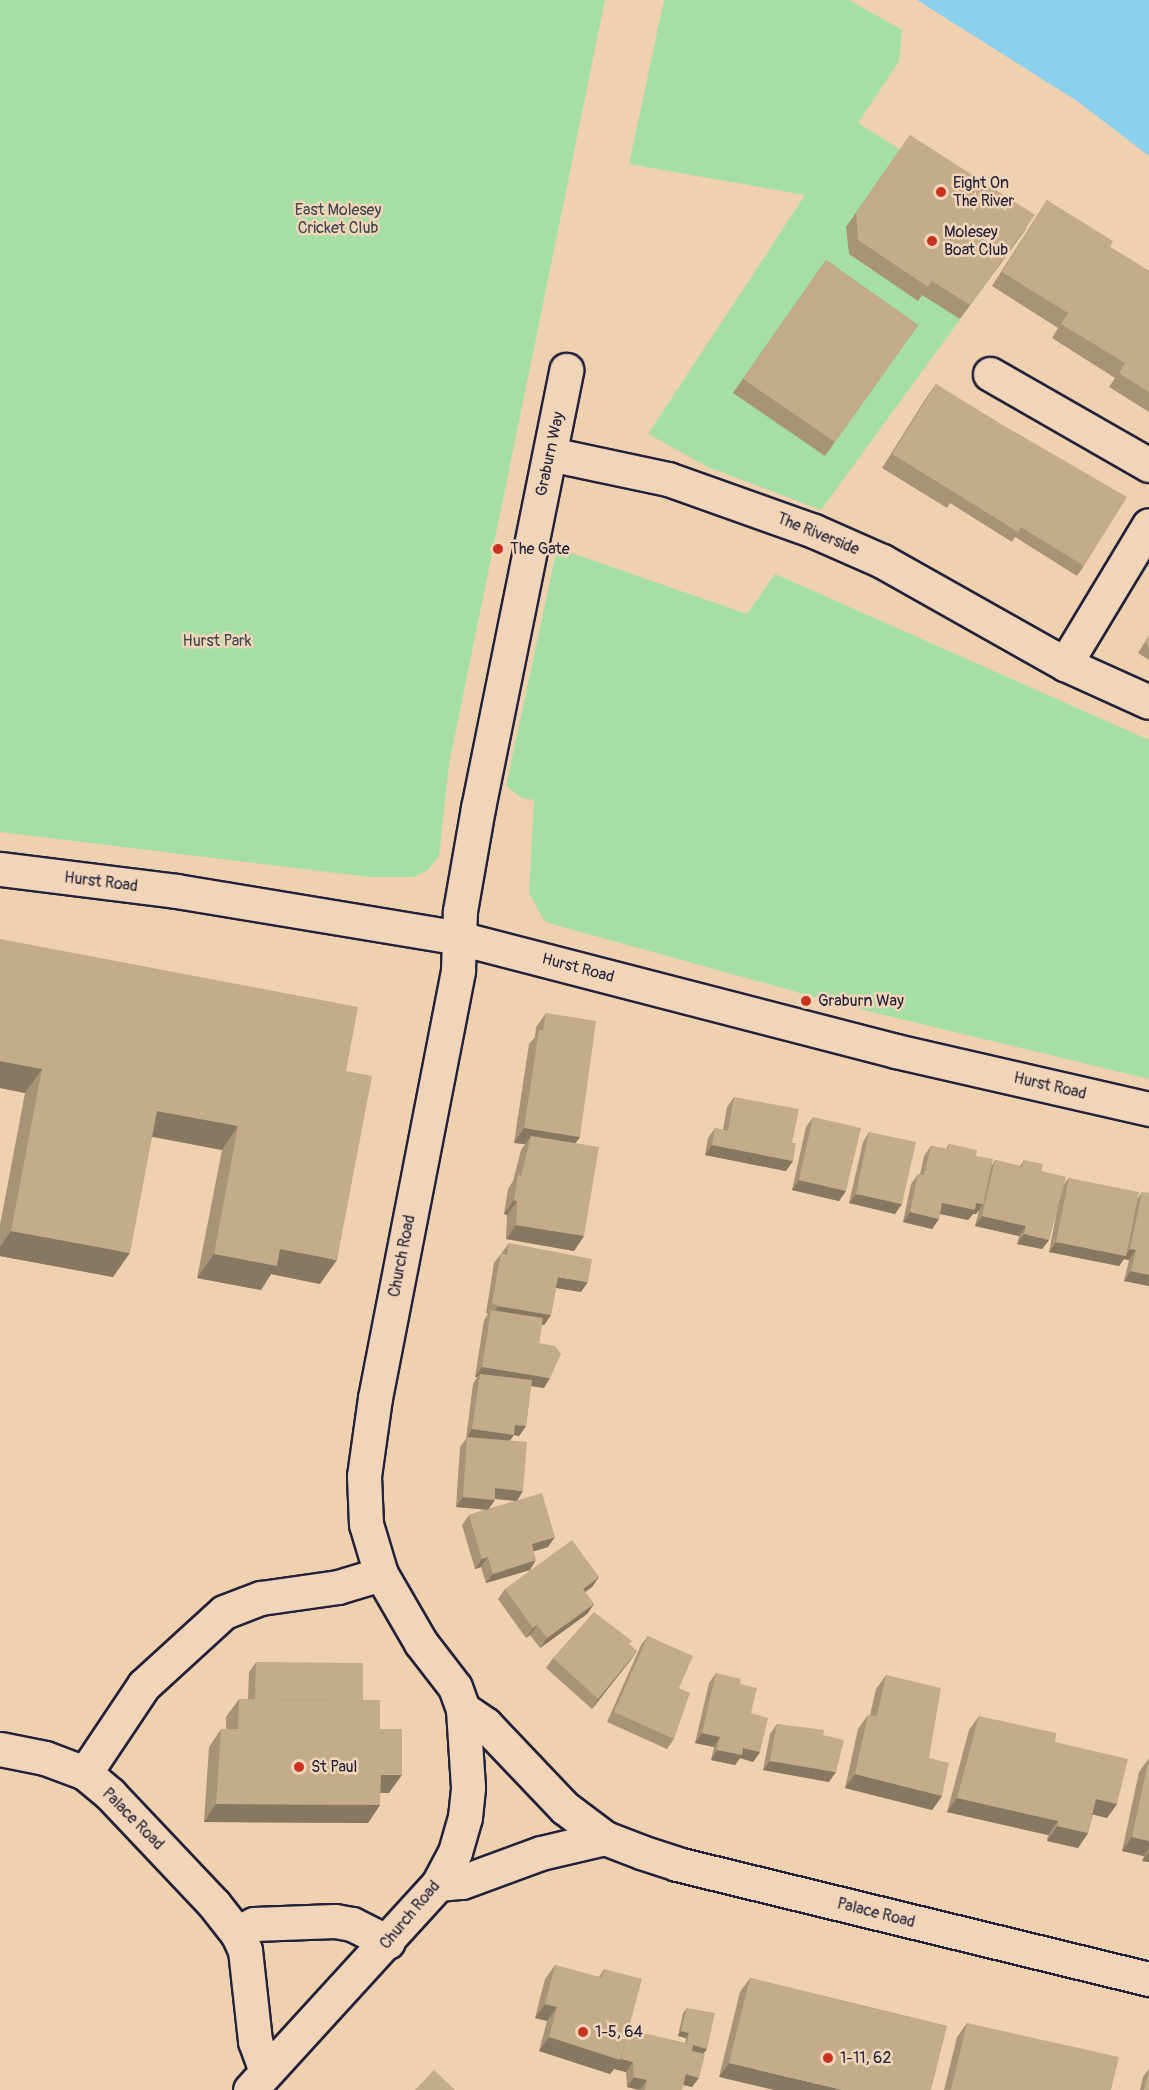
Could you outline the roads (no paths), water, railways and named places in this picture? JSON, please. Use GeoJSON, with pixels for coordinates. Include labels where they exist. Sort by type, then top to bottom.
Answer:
{"type":"FeatureCollection","features":[{"type":"Feature","properties":{"kind":"street","name":"Graburn Way"},"geometry":{"type":"LineString","coordinates":[[459,938],[463,890],[566,370]]}},
{"type":"Feature","properties":{"kind":"street"},"geometry":{"type":"LineString","coordinates":[[990,374],[1149,465]]}},
{"type":"Feature","properties":{"kind":"street","name":"The Riverside"},"geometry":{"type":"LineString","coordinates":[[550,454],[668,479],[814,531],[882,561],[1065,664],[1149,702]]}},
{"type":"Feature","properties":{"kind":"street"},"geometry":{"type":"LineString","coordinates":[[1065,664],[1149,525]]}},
{"type":"Feature","properties":{"kind":"street","name":"Hurst Road"},"geometry":{"type":"LineString","coordinates":[[0,869],[176,891],[459,938],[875,1046],[1149,1109]]}},
{"type":"Feature","properties":{"kind":"street","name":"Church Road"},"geometry":{"type":"LineString","coordinates":[[258,2080],[388,1942],[438,1884],[455,1852],[465,1817],[468,1787],[463,1709],[455,1687],[421,1643],[381,1574],[366,1524],[364,1476],[375,1398],[458,970],[459,938]]}},
{"type":"Feature","properties":{"kind":"street"},"geometry":{"type":"LineString","coordinates":[[85,1773],[144,1685],[224,1612],[261,1598],[338,1587],[381,1574]]}},
{"type":"Feature","properties":{"kind":"street","name":"Palace Road"},"geometry":{"type":"LineString","coordinates":[[463,1709],[485,1724],[564,1808],[605,1838],[677,1864],[1149,1979]]}},
{"type":"Feature","properties":{"kind":"street","name":"Palace Road"},"geometry":{"type":"LineString","coordinates":[[0,1749],[45,1758],[85,1773],[110,1794],[170,1856],[237,1932],[250,1971],[258,2080]]}},
{"type":"Feature","properties":{"kind":"street"},"geometry":{"type":"LineString","coordinates":[[438,1884],[462,1882],[541,1853],[605,1838]]}},
{"type":"Feature","properties":{"kind":"street"},"geometry":{"type":"LineString","coordinates":[[237,1932],[254,1924],[334,1921],[352,1924],[388,1942]]}},
{"type":"Feature","properties":{"kind":"water"},"geometry":{"type":"Polygon","coordinates":[[[917,0],[1149,0],[1149,156],[1077,101],[917,0]]]}},
{"type":"Feature","properties":{"kind":"place","name":"Eight On The River"},"geometry":{"type":"Point","coordinates":[941,192]}},
{"type":"Feature","properties":{"kind":"place","name":"Molesey Boat Club"},"geometry":{"type":"Point","coordinates":[932,241]}},
{"type":"Feature","properties":{"kind":"place","name":"The Gate"},"geometry":{"type":"Point","coordinates":[498,549]}},
{"type":"Feature","properties":{"kind":"place","name":"Graburn Way"},"geometry":{"type":"Point","coordinates":[806,1001]}},
{"type":"Feature","properties":{"kind":"place","name":"St Paul"},"geometry":{"type":"Point","coordinates":[299,1767]}},
{"type":"Feature","properties":{"kind":"place","name":"1-5, 64"},"geometry":{"type":"Point","coordinates":[583,2032]}},
{"type":"Feature","properties":{"kind":"place","name":"1-11, 62"},"geometry":{"type":"Point","coordinates":[828,2058]}},
{"type":"Feature","properties":{"kind":"park label","name":"East Molesey Cricket Club"},"geometry":{"type":"Point","coordinates":[338,219]}},
{"type":"Feature","properties":{"kind":"park label","name":"Hurst Park"},"geometry":{"type":"Point","coordinates":[217,641]}}]}
